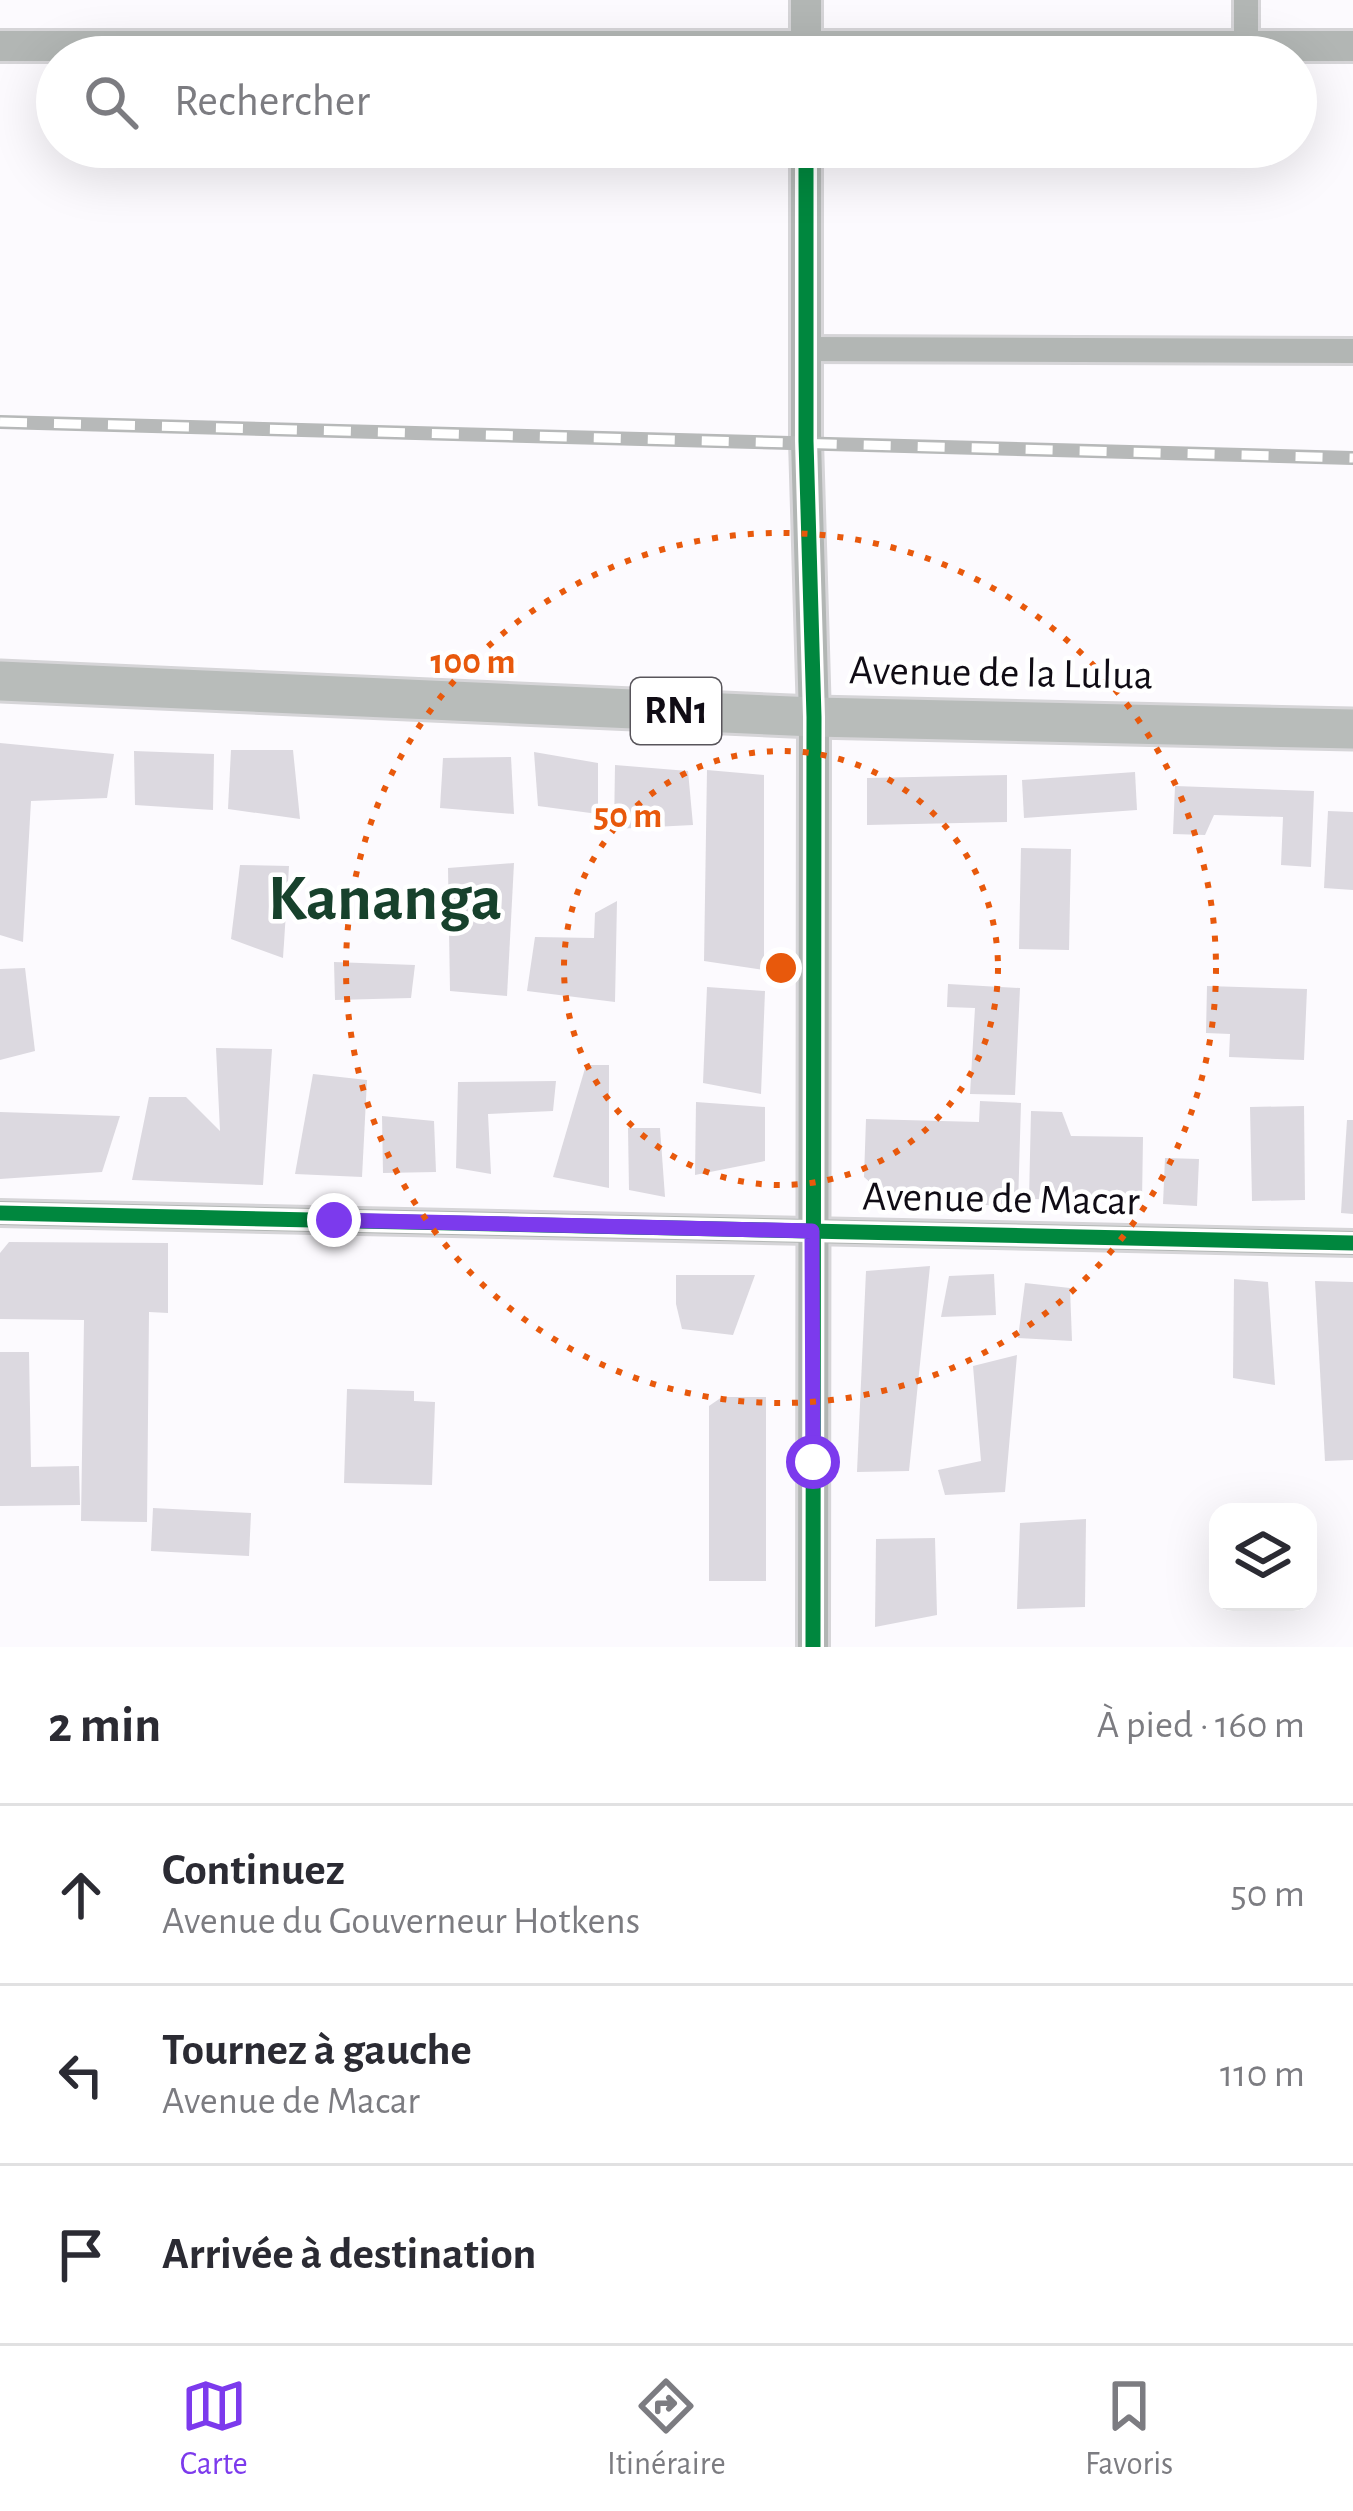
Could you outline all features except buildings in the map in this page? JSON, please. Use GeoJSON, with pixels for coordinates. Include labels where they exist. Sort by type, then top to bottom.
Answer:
{"type":"FeatureCollection","features":[{"type":"Feature","properties":{"kind":"highway","name":"Avenue de la Lulua"},"geometry":{"type":"LineString","coordinates":[[0,681],[814,717],[1353,729]]}},
{"type":"Feature","properties":{"kind":"street"},"geometry":{"type":"LineString","coordinates":[[806,0],[806,36]]}},
{"type":"Feature","properties":{"kind":"street"},"geometry":{"type":"LineString","coordinates":[[1246,0],[1246,36]]}},
{"type":"Feature","properties":{"kind":"street"},"geometry":{"type":"LineString","coordinates":[[1317,45],[1353,46]]}},
{"type":"Feature","properties":{"kind":"street"},"geometry":{"type":"LineString","coordinates":[[0,46],[36,46]]}},
{"type":"Feature","properties":{"kind":"street"},"geometry":{"type":"LineString","coordinates":[[806,168],[806,441],[814,717],[813,1647]]}},
{"type":"Feature","properties":{"kind":"street"},"geometry":{"type":"LineString","coordinates":[[807,349],[1353,351]]}},
{"type":"Feature","properties":{"kind":"street","name":"Avenue de Macar"},"geometry":{"type":"LineString","coordinates":[[0,1213],[1353,1243]]}},
{"type":"Feature","properties":{"kind":"railway"},"geometry":{"type":"LineString","coordinates":[[0,422],[1353,458]]}},
{"type":"Feature","properties":{"kind":"cycle path"},"geometry":{"type":"LineString","coordinates":[[806,168],[806,441],[814,717],[813,1647]]}},
{"type":"Feature","properties":{"kind":"cycle path"},"geometry":{"type":"LineString","coordinates":[[0,1213],[1353,1243]]}},
{"type":"Feature","properties":{"kind":"district","name":"Kananga"},"geometry":{"type":"Point","coordinates":[385,899]}},
{"type":"Feature","properties":{"kind":"route"},"geometry":{"type":"LineString","coordinates":[[334,1220],[812,1231],[813,1462]]}}]}
